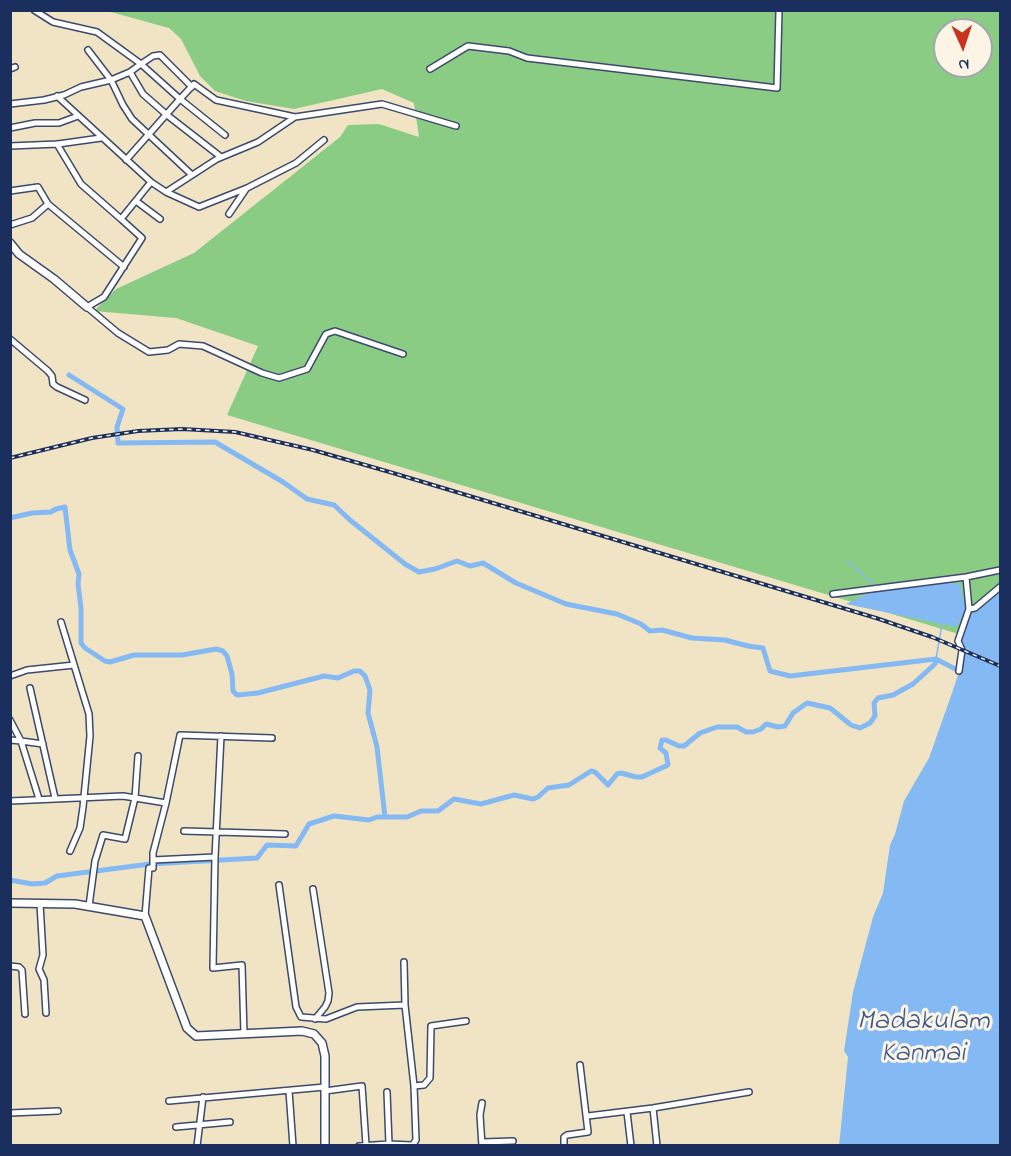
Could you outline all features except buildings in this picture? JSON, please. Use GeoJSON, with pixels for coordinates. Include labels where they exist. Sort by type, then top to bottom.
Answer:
{"type":"FeatureCollection","features":[{"type":"Feature","properties":{"kind":"street"},"geometry":{"type":"LineString","coordinates":[[34,10],[52,22],[97,32],[141,64],[225,135]]}},
{"type":"Feature","properties":{"kind":"street"},"geometry":{"type":"LineString","coordinates":[[430,69],[468,46],[509,51],[527,58],[777,88],[779,10]]}},
{"type":"Feature","properties":{"kind":"street"},"geometry":{"type":"LineString","coordinates":[[88,50],[111,80],[132,119],[192,175]]}},
{"type":"Feature","properties":{"kind":"street"},"geometry":{"type":"LineString","coordinates":[[10,104],[57,96],[81,87],[111,80],[130,72],[153,56],[160,55],[192,87]]}},
{"type":"Feature","properties":{"kind":"street"},"geometry":{"type":"LineString","coordinates":[[130,72],[143,94],[221,158]]}},
{"type":"Feature","properties":{"kind":"street"},"geometry":{"type":"LineString","coordinates":[[126,160],[194,84],[216,99],[295,117],[382,104],[456,126]]}},
{"type":"Feature","properties":{"kind":"street"},"geometry":{"type":"LineString","coordinates":[[57,96],[151,182],[166,192],[199,207],[247,188],[296,163],[324,140]]}},
{"type":"Feature","properties":{"kind":"street"},"geometry":{"type":"LineString","coordinates":[[10,128],[35,123],[59,123],[78,116]]}},
{"type":"Feature","properties":{"kind":"street"},"geometry":{"type":"LineString","coordinates":[[166,192],[221,158],[258,142],[295,117]]}},
{"type":"Feature","properties":{"kind":"street"},"geometry":{"type":"LineString","coordinates":[[10,146],[57,144],[102,138]]}},
{"type":"Feature","properties":{"kind":"street"},"geometry":{"type":"LineString","coordinates":[[57,144],[81,184],[142,238],[104,297],[87,307]]}},
{"type":"Feature","properties":{"kind":"street"},"geometry":{"type":"LineString","coordinates":[[121,219],[151,182]]}},
{"type":"Feature","properties":{"kind":"street"},"geometry":{"type":"LineString","coordinates":[[10,191],[38,188],[48,204],[124,267]]}},
{"type":"Feature","properties":{"kind":"street"},"geometry":{"type":"LineString","coordinates":[[229,214],[247,188]]}},
{"type":"Feature","properties":{"kind":"street"},"geometry":{"type":"LineString","coordinates":[[136,201],[160,219]]}},
{"type":"Feature","properties":{"kind":"street"},"geometry":{"type":"LineString","coordinates":[[10,225],[32,218],[48,204]]}},
{"type":"Feature","properties":{"kind":"street"},"geometry":{"type":"LineString","coordinates":[[10,243],[19,254],[54,279],[118,333],[149,352],[168,350],[179,344],[203,346],[262,373],[279,378],[307,369],[326,334],[335,331],[403,354]]}},
{"type":"Feature","properties":{"kind":"street"},"geometry":{"type":"LineString","coordinates":[[10,339],[48,371],[52,376],[53,384],[85,400]]}},
{"type":"Feature","properties":{"kind":"street"},"geometry":{"type":"LineString","coordinates":[[833,594],[966,578],[1000,570]]}},
{"type":"Feature","properties":{"kind":"street"},"geometry":{"type":"LineString","coordinates":[[959,671],[962,650],[958,641],[969,609],[966,578]]}},
{"type":"Feature","properties":{"kind":"street"},"geometry":{"type":"LineString","coordinates":[[969,609],[975,608],[1000,587]]}},
{"type":"Feature","properties":{"kind":"street"},"geometry":{"type":"LineString","coordinates":[[61,622],[89,714],[90,736],[80,828],[70,851]]}},
{"type":"Feature","properties":{"kind":"street"},"geometry":{"type":"LineString","coordinates":[[10,676],[27,670],[74,664]]}},
{"type":"Feature","properties":{"kind":"street"},"geometry":{"type":"LineString","coordinates":[[30,688],[55,798]]}},
{"type":"Feature","properties":{"kind":"street"},"geometry":{"type":"LineString","coordinates":[[10,720],[21,741],[39,799]]}},
{"type":"Feature","properties":{"kind":"street"},"geometry":{"type":"LineString","coordinates":[[272,738],[180,735],[153,853],[153,868],[149,868],[145,916],[187,1028],[196,1036],[302,1031],[314,1034],[322,1043],[325,1056],[325,1146]]}},
{"type":"Feature","properties":{"kind":"street"},"geometry":{"type":"LineString","coordinates":[[221,736],[215,857],[213,968],[242,965],[244,1034]]}},
{"type":"Feature","properties":{"kind":"street"},"geometry":{"type":"LineString","coordinates":[[10,740],[43,744]]}},
{"type":"Feature","properties":{"kind":"street"},"geometry":{"type":"LineString","coordinates":[[89,906],[95,861],[103,835],[125,839],[135,798],[138,756]]}},
{"type":"Feature","properties":{"kind":"street"},"geometry":{"type":"LineString","coordinates":[[10,801],[123,795],[166,803]]}},
{"type":"Feature","properties":{"kind":"street"},"geometry":{"type":"LineString","coordinates":[[184,831],[285,834]]}},
{"type":"Feature","properties":{"kind":"street"},"geometry":{"type":"LineString","coordinates":[[153,860],[215,857]]}},
{"type":"Feature","properties":{"kind":"street"},"geometry":{"type":"LineString","coordinates":[[279,885],[296,1007],[301,1017],[330,1018],[357,1007],[405,1005]]}},
{"type":"Feature","properties":{"kind":"street"},"geometry":{"type":"LineString","coordinates":[[313,890],[329,993],[328,1000],[315,1019]]}},
{"type":"Feature","properties":{"kind":"street"},"geometry":{"type":"LineString","coordinates":[[10,903],[75,904],[139,913],[145,916]]}},
{"type":"Feature","properties":{"kind":"street"},"geometry":{"type":"LineString","coordinates":[[40,904],[42,955],[39,969],[44,980],[46,1013]]}},
{"type":"Feature","properties":{"kind":"street"},"geometry":{"type":"LineString","coordinates":[[359,1146],[412,1145],[416,1140],[414,1086],[405,1005],[404,962]]}},
{"type":"Feature","properties":{"kind":"street"},"geometry":{"type":"LineString","coordinates":[[10,966],[22,970],[25,1014]]}},
{"type":"Feature","properties":{"kind":"street"},"geometry":{"type":"LineString","coordinates":[[414,1086],[424,1085],[430,1078],[431,1026],[466,1021]]}},
{"type":"Feature","properties":{"kind":"street"},"geometry":{"type":"LineString","coordinates":[[564,1146],[564,1137],[588,1132],[588,1116],[580,1065]]}},
{"type":"Feature","properties":{"kind":"street"},"geometry":{"type":"LineString","coordinates":[[169,1101],[362,1086],[366,1145]]}},
{"type":"Feature","properties":{"kind":"street"},"geometry":{"type":"LineString","coordinates":[[289,1091],[294,1146]]}},
{"type":"Feature","properties":{"kind":"street"},"geometry":{"type":"LineString","coordinates":[[387,1092],[389,1144]]}},
{"type":"Feature","properties":{"kind":"street"},"geometry":{"type":"LineString","coordinates":[[588,1116],[749,1092]]}},
{"type":"Feature","properties":{"kind":"street"},"geometry":{"type":"LineString","coordinates":[[196,1146],[202,1097]]}},
{"type":"Feature","properties":{"kind":"street"},"geometry":{"type":"LineString","coordinates":[[482,1103],[480,1115],[482,1144],[513,1141]]}},
{"type":"Feature","properties":{"kind":"street"},"geometry":{"type":"LineString","coordinates":[[653,1108],[657,1146]]}},
{"type":"Feature","properties":{"kind":"street"},"geometry":{"type":"LineString","coordinates":[[10,1113],[58,1111]]}},
{"type":"Feature","properties":{"kind":"street"},"geometry":{"type":"LineString","coordinates":[[627,1112],[631,1146]]}},
{"type":"Feature","properties":{"kind":"street"},"geometry":{"type":"LineString","coordinates":[[176,1127],[230,1122]]}},
{"type":"Feature","properties":{"kind":"green space"},"geometry":{"type":"Polygon","coordinates":[[[107,11],[1000,11],[1000,584],[973,611],[962,635],[227,415],[258,346],[176,318],[94,311],[116,289],[194,253],[340,137],[348,125],[379,124],[419,137],[414,103],[382,89],[294,109],[246,101],[215,91],[200,76],[181,39],[169,28],[107,11]]]}},
{"type":"Feature","properties":{"kind":"water"},"geometry":{"type":"Polygon","coordinates":[[[941,582],[960,584],[966,611],[956,627],[846,604],[879,588],[941,582]]]}},
{"type":"Feature","properties":{"kind":"water","name":"Madakulam Kanmai"},"geometry":{"type":"Polygon","coordinates":[[[1000,584],[1000,1145],[839,1146],[848,1057],[844,1051],[853,992],[873,917],[883,893],[890,845],[904,801],[929,758],[952,693],[961,666],[962,635],[973,611],[1000,584]]]}},
{"type":"Feature","properties":{"kind":"waterway"},"geometry":{"type":"LineString","coordinates":[[69,375],[123,409],[117,427],[118,443],[215,442],[283,482],[307,499],[334,505],[405,564],[419,572],[457,561],[470,566],[483,563],[516,583],[566,604],[617,614],[641,624],[650,631],[662,630],[692,638],[725,640],[763,648],[770,671],[790,676],[936,659]]}},
{"type":"Feature","properties":{"kind":"waterway"},"geometry":{"type":"LineString","coordinates":[[10,518],[51,512],[65,507],[70,550],[79,574],[81,643],[105,661],[110,662],[134,655],[182,655],[216,649],[223,651],[227,656],[232,674],[233,691],[237,695],[258,693],[324,676],[338,678],[354,671],[360,671],[365,676],[370,690],[368,713],[377,747],[385,817],[407,817],[421,811],[438,811],[454,799],[481,804],[514,795],[533,799],[548,788],[569,785],[591,771],[608,785],[617,774],[621,773],[642,777],[668,765],[666,753],[660,748],[662,740],[684,746],[700,733],[717,727],[737,727],[746,732],[753,732],[766,724],[785,726],[793,713],[807,703],[830,708],[851,725],[860,728],[870,723],[875,716],[874,703],[878,698],[893,695],[913,684],[935,664],[936,659],[961,672]]}},
{"type":"Feature","properties":{"kind":"waterway"},"geometry":{"type":"LineString","coordinates":[[847,561],[876,586]]}},
{"type":"Feature","properties":{"kind":"waterway"},"geometry":{"type":"LineString","coordinates":[[936,659],[942,624]]}},
{"type":"Feature","properties":{"kind":"waterway"},"geometry":{"type":"LineString","coordinates":[[10,880],[32,884],[45,883],[57,876],[150,864],[257,858],[267,845],[296,846],[309,824],[334,816],[369,820],[385,817]]}},
{"type":"Feature","properties":{"kind":"railway"},"geometry":{"type":"LineString","coordinates":[[10,458],[92,438],[138,431],[182,429],[235,432],[313,450],[393,473],[876,618],[932,637],[1000,666]]}}]}
